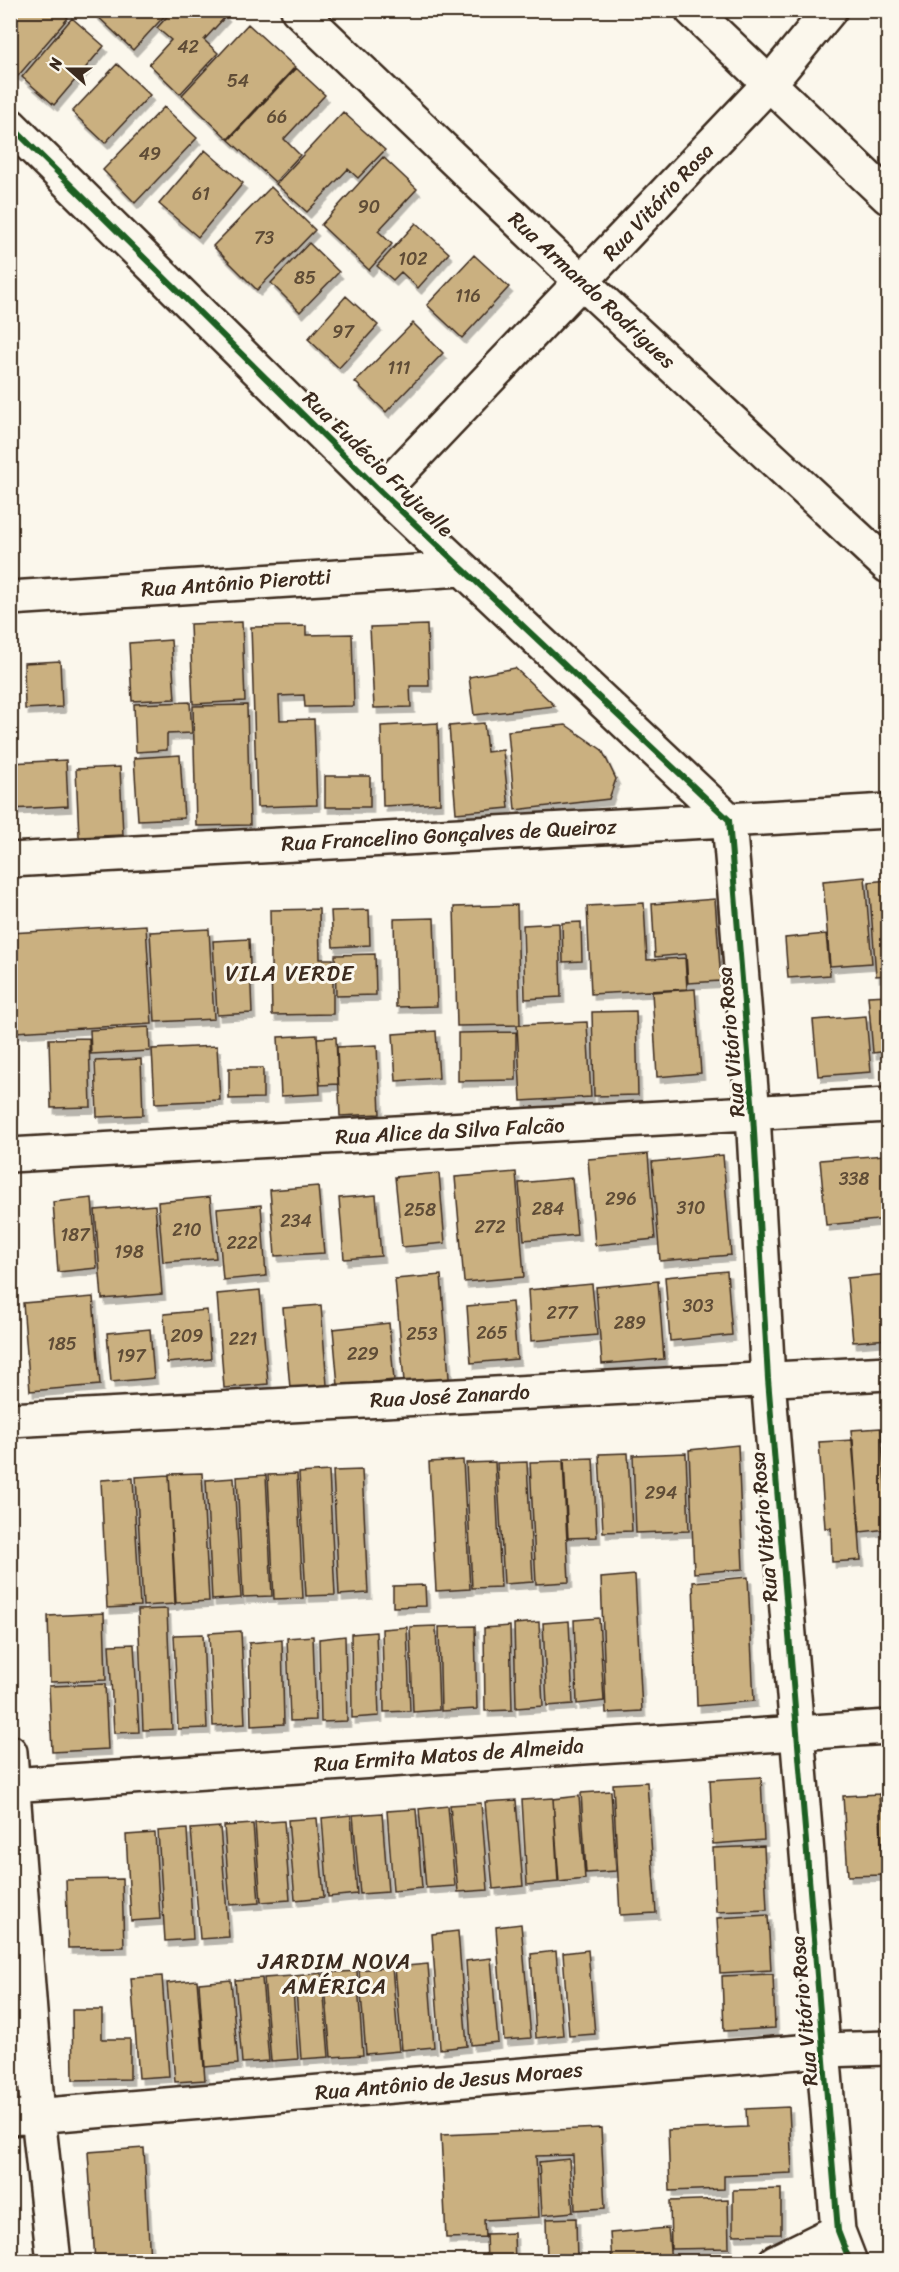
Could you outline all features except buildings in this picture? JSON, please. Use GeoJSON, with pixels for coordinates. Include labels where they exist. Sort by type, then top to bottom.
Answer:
{"type":"FeatureCollection","features":[{"type":"Feature","properties":{"kind":"street","name":"Rua Armando Rodrigues"},"geometry":{"type":"LineString","coordinates":[[298,10],[582,282],[888,566]]}},
{"type":"Feature","properties":{"kind":"street"},"geometry":{"type":"LineString","coordinates":[[692,10],[888,197]]}},
{"type":"Feature","properties":{"kind":"street","name":"Rua Vitório Rosa"},"geometry":{"type":"LineString","coordinates":[[381,492],[769,84],[830,10]]}},
{"type":"Feature","properties":{"kind":"street","name":"Rua Eudécio Frujuelle"},"geometry":{"type":"LineString","coordinates":[[10,126],[381,492],[729,820]]}},
{"type":"Feature","properties":{"kind":"street","name":"Rua Antônio Pierotti"},"geometry":{"type":"LineString","coordinates":[[10,598],[462,568]]}},
{"type":"Feature","properties":{"kind":"street","name":"Rua Francelino Gonçalves de Queiroz"},"geometry":{"type":"LineString","coordinates":[[10,860],[888,811]]}},
{"type":"Feature","properties":{"kind":"street","name":"Rua Vitório Rosa"},"geometry":{"type":"LineString","coordinates":[[729,820],[753,1114],[768,1379],[838,2231],[850,2262]]}},
{"type":"Feature","properties":{"kind":"street","name":"Rua Alice da Silva Falcão"},"geometry":{"type":"LineString","coordinates":[[10,1155],[888,1105]]}},
{"type":"Feature","properties":{"kind":"street","name":"Rua José Zanardo"},"geometry":{"type":"LineString","coordinates":[[10,1420],[888,1373]]}},
{"type":"Feature","properties":{"kind":"street","name":"Rua Ermita Matos de Almeida"},"geometry":{"type":"LineString","coordinates":[[12,1785],[888,1727]]}},
{"type":"Feature","properties":{"kind":"street"},"geometry":{"type":"LineString","coordinates":[[10,1752],[24,2117],[54,2262]]}},
{"type":"Feature","properties":{"kind":"street","name":"Rua Antônio de Jesus Moraes"},"geometry":{"type":"LineString","coordinates":[[24,2117],[824,2050],[888,2048]]}},
{"type":"Feature","properties":{"kind":"street"},"geometry":{"type":"LineString","coordinates":[[775,2262],[838,2231]]}},
{"type":"Feature","properties":{"kind":"cycle path"},"geometry":{"type":"LineString","coordinates":[[10,125],[381,492],[729,820],[753,1114],[768,1379],[838,2231],[850,2262]]}},
{"type":"Feature","properties":{"kind":"district","name":"VILA VERDE"},"geometry":{"type":"Point","coordinates":[290,973]}},
{"type":"Feature","properties":{"kind":"district","name":"JARDIM NOVA AMÉRICA"},"geometry":{"type":"Point","coordinates":[335,1974]}}]}
